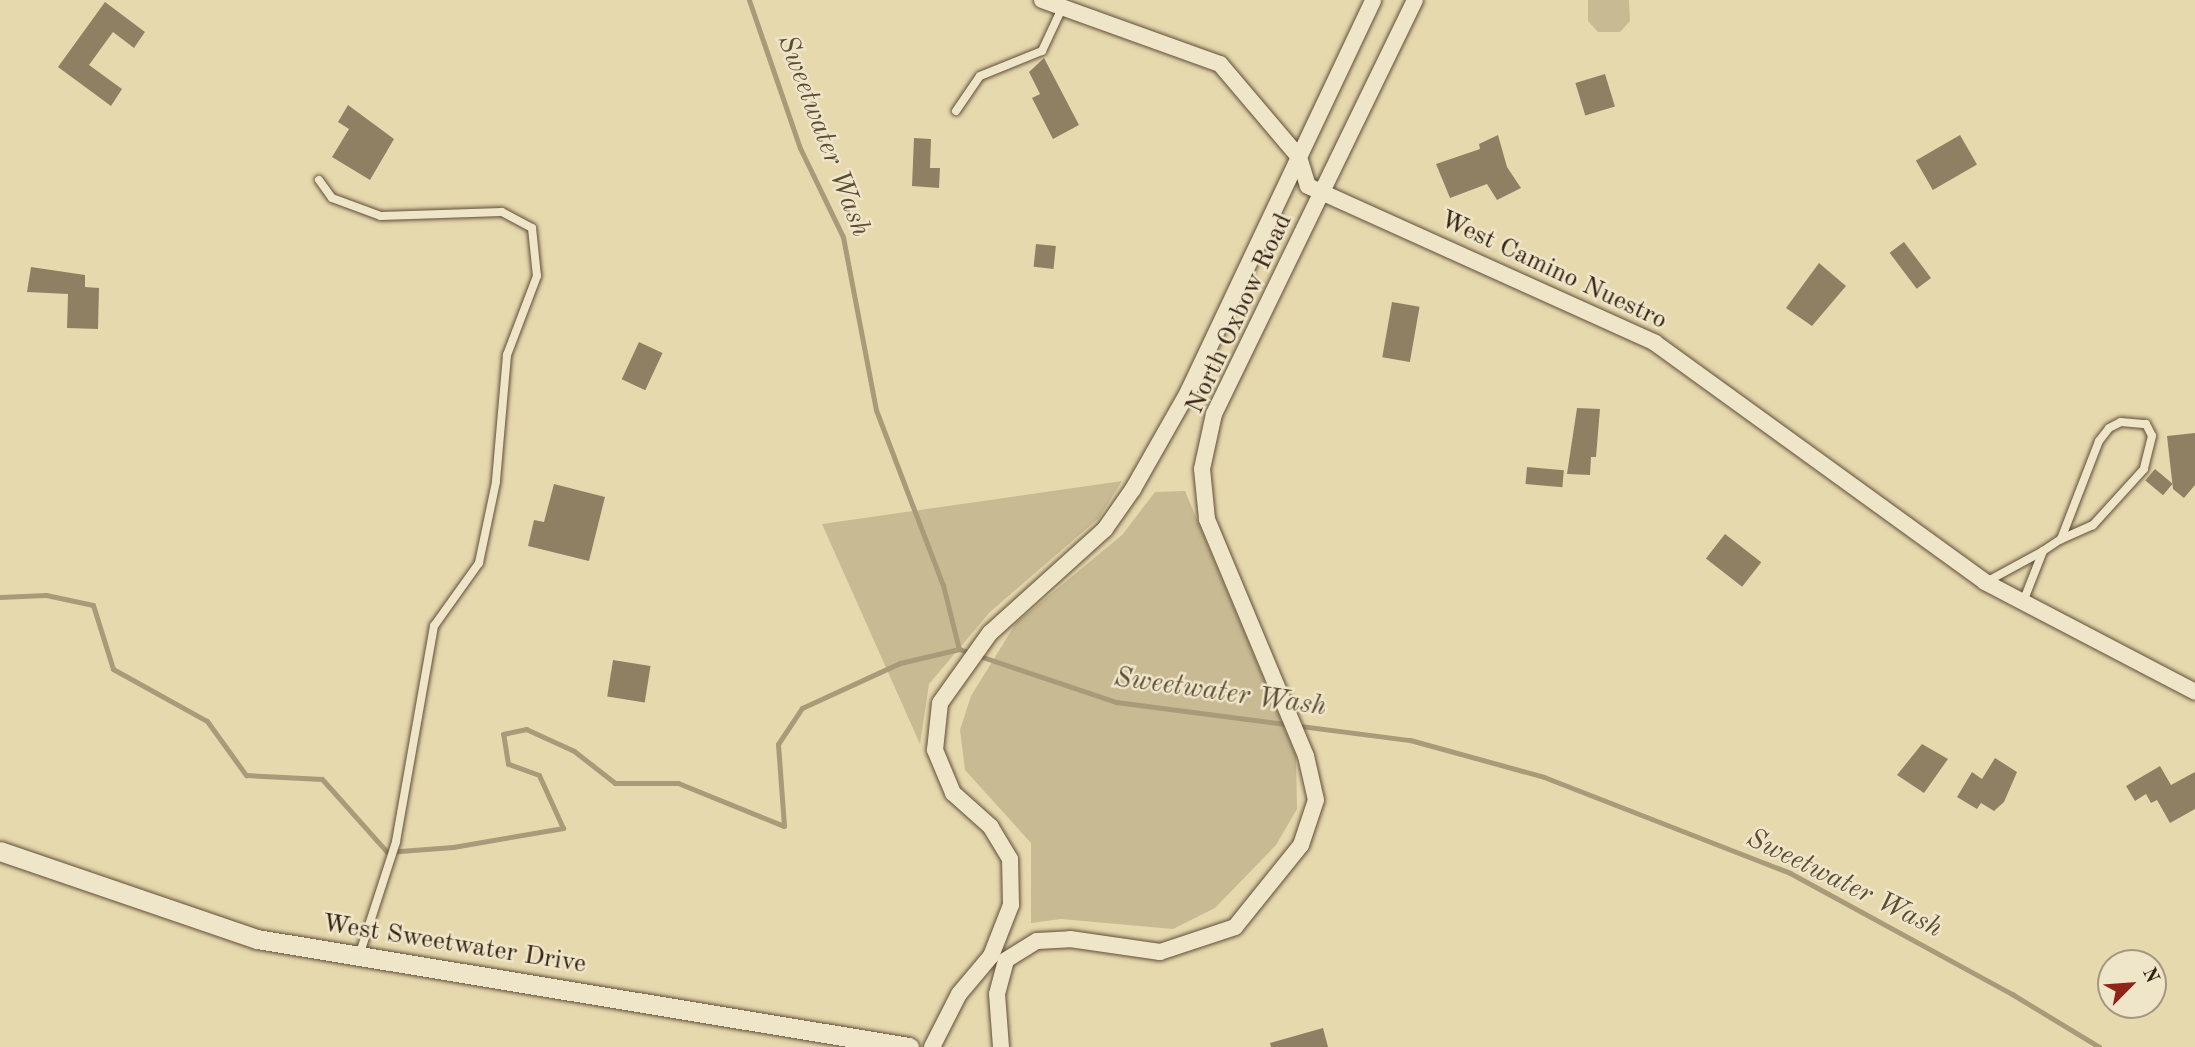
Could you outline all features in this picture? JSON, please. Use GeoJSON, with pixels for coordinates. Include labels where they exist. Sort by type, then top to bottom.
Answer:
{"type":"FeatureCollection","features":[{"type":"Feature","properties":{"kind":"street","name":"West Camino Nuestro"},"geometry":{"type":"LineString","coordinates":[[1042,0],[1220,64],[1299,158],[1308,186],[1655,343],[1985,582],[2195,692]]}},
{"type":"Feature","properties":{"kind":"street","name":"North Oxbow Road"},"geometry":{"type":"LineString","coordinates":[[932,1047],[959,994],[991,956],[1011,905],[1010,859],[991,827],[953,793],[936,750],[940,703],[990,633],[1105,529],[1133,489],[1188,392],[1373,0]]}},
{"type":"Feature","properties":{"kind":"street","name":"North Oxbow Road"},"geometry":{"type":"LineString","coordinates":[[1001,1047],[997,995],[1006,960],[1037,941],[1070,939],[1160,951],[1235,927],[1301,845],[1316,800],[1306,755],[1207,519],[1202,469],[1214,414],[1325,193],[1416,0]]}},
{"type":"Feature","properties":{"kind":"street","name":"West Sweetwater Drive"},"geometry":{"type":"LineString","coordinates":[[0,851],[257,939],[909,1047]]}},
{"type":"Feature","properties":{"kind":"lane"},"geometry":{"type":"LineString","coordinates":[[956,111],[979,76],[1042,51],[1063,6]]}},
{"type":"Feature","properties":{"kind":"lane"},"geometry":{"type":"LineString","coordinates":[[319,180],[332,198],[381,216],[502,212],[532,229],[537,276],[507,355],[496,482],[479,563],[434,626],[396,842],[359,956]]}},
{"type":"Feature","properties":{"kind":"lane"},"geometry":{"type":"LineString","coordinates":[[1985,582],[2061,539],[2092,525],[2144,469],[2152,436],[2146,424],[2121,422],[2099,441],[2061,539]]}},
{"type":"Feature","properties":{"kind":"lane"},"geometry":{"type":"LineString","coordinates":[[2023,602],[2043,551]]}},
{"type":"Feature","properties":{"kind":"shaded area"},"geometry":{"type":"Polygon","coordinates":[[[1588,0],[1629,0],[1630,21],[1620,32],[1598,32],[1588,21],[1588,0]]]}},
{"type":"Feature","properties":{"kind":"shaded area"},"geometry":{"type":"Polygon","coordinates":[[[1122,481],[1099,518],[990,612],[929,684],[920,744],[822,524],[1122,481]]]}},
{"type":"Feature","properties":{"kind":"shaded area"},"geometry":{"type":"Polygon","coordinates":[[[1185,491],[1296,756],[1297,809],[1276,845],[1215,908],[1173,929],[1061,919],[1031,923],[1031,843],[965,770],[960,730],[971,696],[1016,623],[1122,535],[1155,492],[1185,491]]]}},
{"type":"Feature","properties":{"kind":"building"},"geometry":{"type":"Polygon","coordinates":[[[105,2],[145,32],[134,48],[113,32],[89,65],[122,89],[111,106],[58,67],[105,2]]]}},
{"type":"Feature","properties":{"kind":"building"},"geometry":{"type":"Polygon","coordinates":[[[1044,58],[1079,125],[1053,139],[1032,98],[1040,94],[1029,72],[1044,58]]]}},
{"type":"Feature","properties":{"kind":"building"},"geometry":{"type":"Polygon","coordinates":[[[1605,74],[1615,107],[1585,116],[1575,83],[1605,74]]]}},
{"type":"Feature","properties":{"kind":"building"},"geometry":{"type":"Polygon","coordinates":[[[348,105],[394,139],[370,180],[332,157],[349,129],[338,122],[348,105]]]}},
{"type":"Feature","properties":{"kind":"building"},"geometry":{"type":"Polygon","coordinates":[[[1498,135],[1507,167],[1521,188],[1497,200],[1487,184],[1450,198],[1436,164],[1480,149],[1479,144],[1498,135]]]}},
{"type":"Feature","properties":{"kind":"building"},"geometry":{"type":"Polygon","coordinates":[[[1960,135],[1977,164],[1933,190],[1916,160],[1960,135]]]}},
{"type":"Feature","properties":{"kind":"building"},"geometry":{"type":"Polygon","coordinates":[[[914,138],[931,139],[930,168],[940,168],[939,188],[912,186],[914,138]]]}},
{"type":"Feature","properties":{"kind":"building"},"geometry":{"type":"Polygon","coordinates":[[[1904,242],[1931,278],[1917,289],[1890,253],[1904,242]]]}},
{"type":"Feature","properties":{"kind":"building"},"geometry":{"type":"Polygon","coordinates":[[[1036,244],[1056,246],[1053,269],[1034,267],[1036,244]]]}},
{"type":"Feature","properties":{"kind":"building"},"geometry":{"type":"Polygon","coordinates":[[[1819,263],[1846,286],[1812,326],[1786,308],[1819,263]]]}},
{"type":"Feature","properties":{"kind":"building"},"geometry":{"type":"Polygon","coordinates":[[[31,267],[85,275],[85,287],[99,288],[98,329],[67,328],[68,294],[27,292],[31,267]]]}},
{"type":"Feature","properties":{"kind":"building"},"geometry":{"type":"Polygon","coordinates":[[[1392,302],[1420,307],[1410,362],[1382,357],[1392,302]]]}},
{"type":"Feature","properties":{"kind":"building"},"geometry":{"type":"Polygon","coordinates":[[[639,342],[663,353],[645,390],[622,379],[639,342]]]}},
{"type":"Feature","properties":{"kind":"building"},"geometry":{"type":"Polygon","coordinates":[[[1577,408],[1600,409],[1596,457],[1591,457],[1590,475],[1567,474],[1577,408]]]}},
{"type":"Feature","properties":{"kind":"building"},"geometry":{"type":"Polygon","coordinates":[[[2195,433],[2195,485],[2184,498],[2173,489],[2167,436],[2195,433]]]}},
{"type":"Feature","properties":{"kind":"building"},"geometry":{"type":"Polygon","coordinates":[[[1527,467],[1564,470],[1562,487],[1526,484],[1527,467]]]}},
{"type":"Feature","properties":{"kind":"building"},"geometry":{"type":"Polygon","coordinates":[[[2155,469],[2173,484],[2163,495],[2145,480],[2155,469]]]}},
{"type":"Feature","properties":{"kind":"building"},"geometry":{"type":"Polygon","coordinates":[[[554,484],[605,497],[589,561],[528,546],[534,520],[544,522],[554,484]]]}},
{"type":"Feature","properties":{"kind":"building"},"geometry":{"type":"Polygon","coordinates":[[[1725,534],[1761,562],[1742,587],[1706,558],[1725,534]]]}},
{"type":"Feature","properties":{"kind":"building"},"geometry":{"type":"Polygon","coordinates":[[[613,660],[651,666],[645,702],[607,697],[613,660]]]}},
{"type":"Feature","properties":{"kind":"building"},"geometry":{"type":"Polygon","coordinates":[[[1922,744],[1948,759],[1924,793],[1897,775],[1922,744]]]}},
{"type":"Feature","properties":{"kind":"building"},"geometry":{"type":"Polygon","coordinates":[[[1995,758],[2017,772],[2004,802],[1994,811],[1981,803],[1977,809],[1957,797],[1972,772],[1982,779],[1995,758]]]}},
{"type":"Feature","properties":{"kind":"building"},"geometry":{"type":"Polygon","coordinates":[[[2160,766],[2171,785],[2195,772],[2195,809],[2170,823],[2157,800],[2151,803],[2146,794],[2135,801],[2126,786],[2160,766]]]}},
{"type":"Feature","properties":{"kind":"building"},"geometry":{"type":"Polygon","coordinates":[[[1323,1028],[1328,1047],[1271,1047],[1270,1043],[1323,1028]]]}},
{"type":"Feature","properties":{"kind":"waterway","name":"Sweetwater Wash"},"geometry":{"type":"LineString","coordinates":[[749,0],[800,148],[843,237],[876,410],[943,585],[959,649],[1116,702],[1410,740],[1544,777],[1790,873],[2012,994],[2099,1047]]}},
{"type":"Feature","properties":{"kind":"waterway"},"geometry":{"type":"LineString","coordinates":[[0,597],[46,595],[93,605],[113,669],[207,721],[246,775],[322,779],[387,852],[453,847],[563,828],[539,775],[508,764],[503,734],[526,729],[574,751],[615,783],[678,783],[784,826],[778,744],[802,708],[900,663],[959,649]]}}]}
